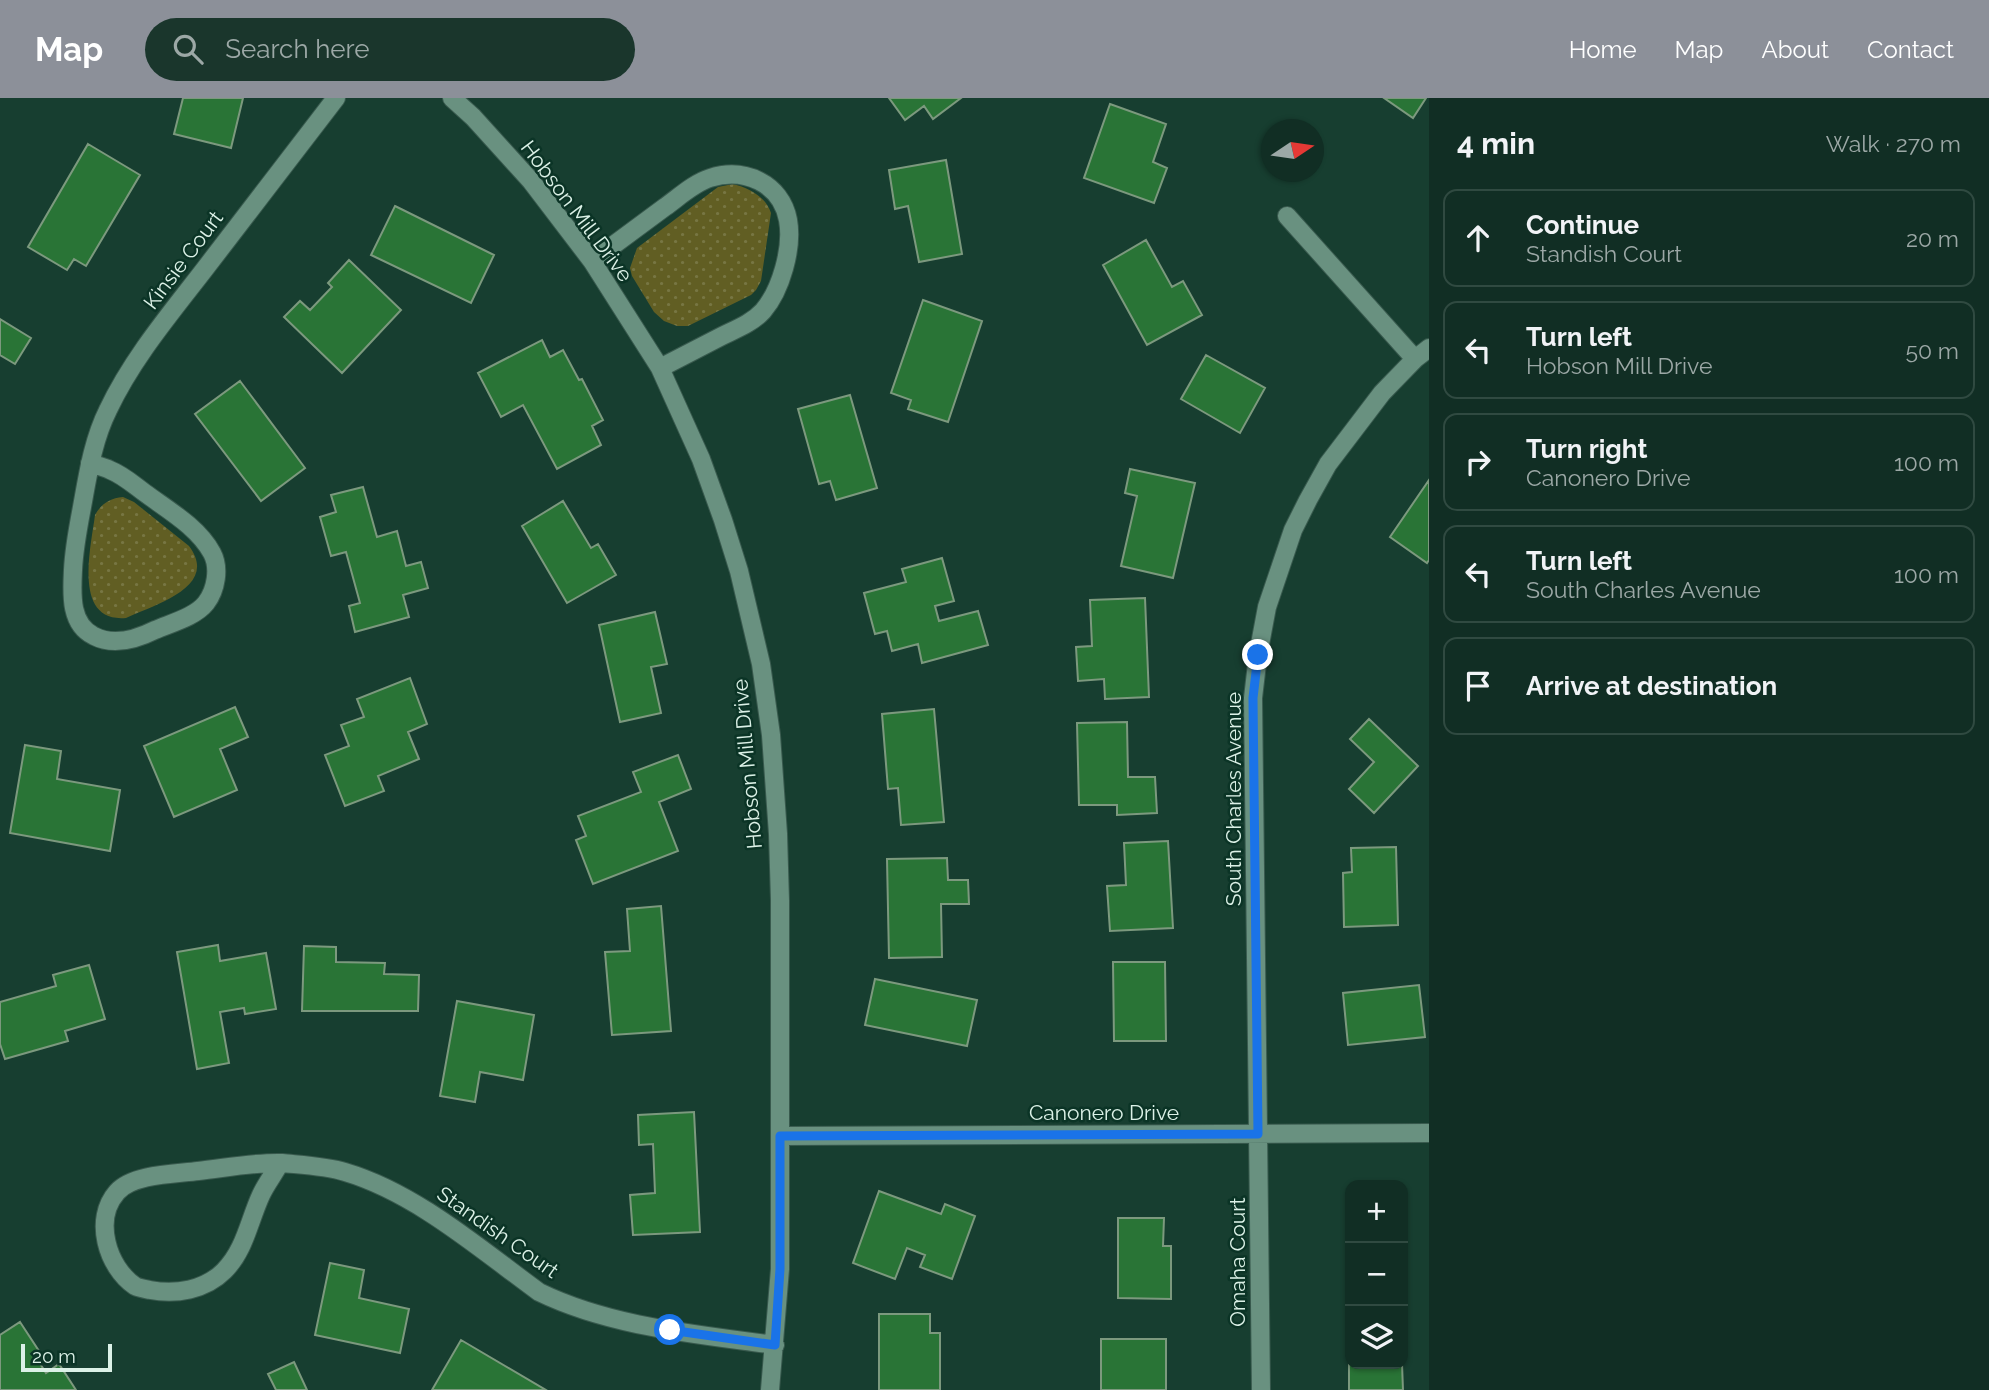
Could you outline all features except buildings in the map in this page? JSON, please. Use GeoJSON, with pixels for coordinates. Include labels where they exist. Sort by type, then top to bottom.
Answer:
{"type":"FeatureCollection","features":[{"type":"Feature","properties":{"kind":"street","name":"Kinsie Court"},"geometry":{"type":"LineString","coordinates":[[90,463],[110,469],[182,520],[213,554],[215,586],[207,602],[198,611],[146,635],[127,639],[110,641],[93,636],[82,626],[75,612],[72,595],[73,552],[90,463],[108,411],[124,380],[169,315],[336,98]]}},
{"type":"Feature","properties":{"kind":"street","name":"Hobson Mill Drive"},"geometry":{"type":"LineString","coordinates":[[452,98],[473,117],[531,181],[592,261],[660,368],[684,419],[723,520],[739,571],[761,664],[771,735],[778,834],[780,1269],[770,1390]]}},
{"type":"Feature","properties":{"kind":"street"},"geometry":{"type":"LineString","coordinates":[[592,261],[706,179],[723,174],[744,175],[763,182],[774,192],[788,218],[789,235],[782,274],[772,299],[760,314],[745,325],[660,368]]}},
{"type":"Feature","properties":{"kind":"street"},"geometry":{"type":"LineString","coordinates":[[1287,216],[1422,354]]}},
{"type":"Feature","properties":{"kind":"street","name":"South Charles Avenue"},"geometry":{"type":"LineString","coordinates":[[1258,1134],[1253,698],[1267,607],[1293,530],[1328,464],[1382,393],[1422,354]]}},
{"type":"Feature","properties":{"kind":"street","name":"Canonero Drive"},"geometry":{"type":"LineString","coordinates":[[780,1136],[1429,1133]]}},
{"type":"Feature","properties":{"kind":"street","name":"Omaha Court"},"geometry":{"type":"LineString","coordinates":[[1258,1134],[1261,1390]]}},
{"type":"Feature","properties":{"kind":"street","name":"Standish Court"},"geometry":{"type":"LineString","coordinates":[[280,1163],[261,1195],[240,1251],[224,1271],[207,1284],[183,1291],[158,1291],[136,1287],[122,1274],[111,1256],[105,1238],[104,1219],[117,1192],[130,1183],[153,1176],[280,1163],[342,1171],[396,1193],[416,1203],[539,1292],[580,1309],[670,1330],[775,1345]]}},
{"type":"Feature","properties":{"kind":"shaded area"},"geometry":{"type":"Polygon","coordinates":[[[733,184],[756,194],[769,207],[771,213],[761,281],[751,295],[688,326],[677,326],[664,321],[654,312],[632,276],[630,268],[637,248],[718,187],[733,184]]]}},
{"type":"Feature","properties":{"kind":"shaded area"},"geometry":{"type":"Polygon","coordinates":[[[123,497],[134,502],[189,546],[196,560],[196,573],[180,592],[126,618],[109,616],[98,609],[91,596],[89,580],[95,515],[106,502],[123,497]]]}},
{"type":"Feature","properties":{"kind":"route"},"geometry":{"type":"LineString","coordinates":[[670,1330],[775,1345],[780,1269],[780,1136],[1258,1134],[1253,698],[1258,655]]}}]}
